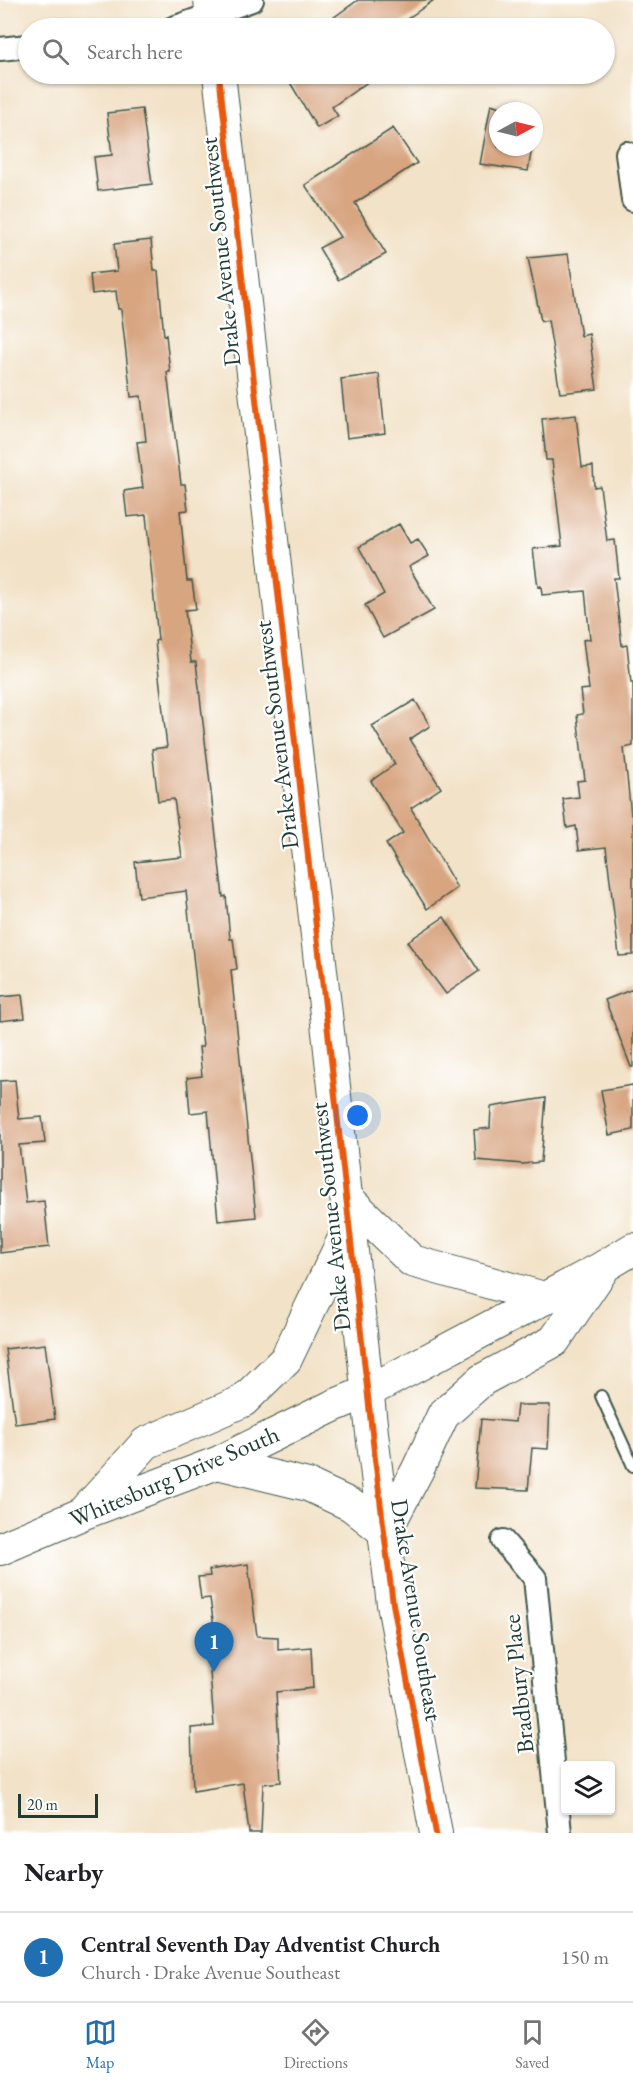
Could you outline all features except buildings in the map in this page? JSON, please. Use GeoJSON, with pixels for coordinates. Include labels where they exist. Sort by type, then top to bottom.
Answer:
{"type":"FeatureCollection","features":[{"type":"Feature","properties":{"kind":"main road","name":"Drake Avenue Southwest"},"geometry":{"type":"LineString","coordinates":[[220,84],[367,1392]]}},
{"type":"Feature","properties":{"kind":"main road"},"geometry":{"type":"LineString","coordinates":[[346,1197],[412,1261],[544,1298]]}},
{"type":"Feature","properties":{"kind":"main road"},"geometry":{"type":"LineString","coordinates":[[84,1513],[146,1443],[243,1401],[286,1359],[350,1228]]}},
{"type":"Feature","properties":{"kind":"main road","name":"Whitesburg Drive South"},"geometry":{"type":"LineString","coordinates":[[0,1549],[84,1513],[217,1463],[333,1406],[367,1392],[633,1249]]}},
{"type":"Feature","properties":{"kind":"main road"},"geometry":{"type":"LineString","coordinates":[[217,1463],[308,1485],[351,1504],[385,1532],[443,1415],[482,1380],[554,1341],[605,1266]]}},
{"type":"Feature","properties":{"kind":"main road","name":"Drake Avenue Southeast"},"geometry":{"type":"LineString","coordinates":[[367,1392],[393,1604],[436,1833]]}},
{"type":"Feature","properties":{"kind":"street"},"geometry":{"type":"LineString","coordinates":[[212,14],[252,0]]}},
{"type":"Feature","properties":{"kind":"street"},"geometry":{"type":"LineString","coordinates":[[0,49],[18,47]]}},
{"type":"Feature","properties":{"kind":"street"},"geometry":{"type":"LineString","coordinates":[[627,153],[633,201]]}},
{"type":"Feature","properties":{"kind":"street","name":"Bradbury Place"},"geometry":{"type":"LineString","coordinates":[[503,1541],[535,1578],[560,1833]]}},
{"type":"Feature","properties":{"kind":"lane"},"geometry":{"type":"LineString","coordinates":[[601,1396],[633,1466]]}},
{"type":"Feature","properties":{"kind":"cycle path"},"geometry":{"type":"LineString","coordinates":[[220,84],[374,1451],[393,1604],[436,1833]]}},
{"type":"Feature","properties":{"kind":"place","name":"Central Seventh Day Adventist Church"},"geometry":{"type":"Point","coordinates":[214,1672]}}]}
